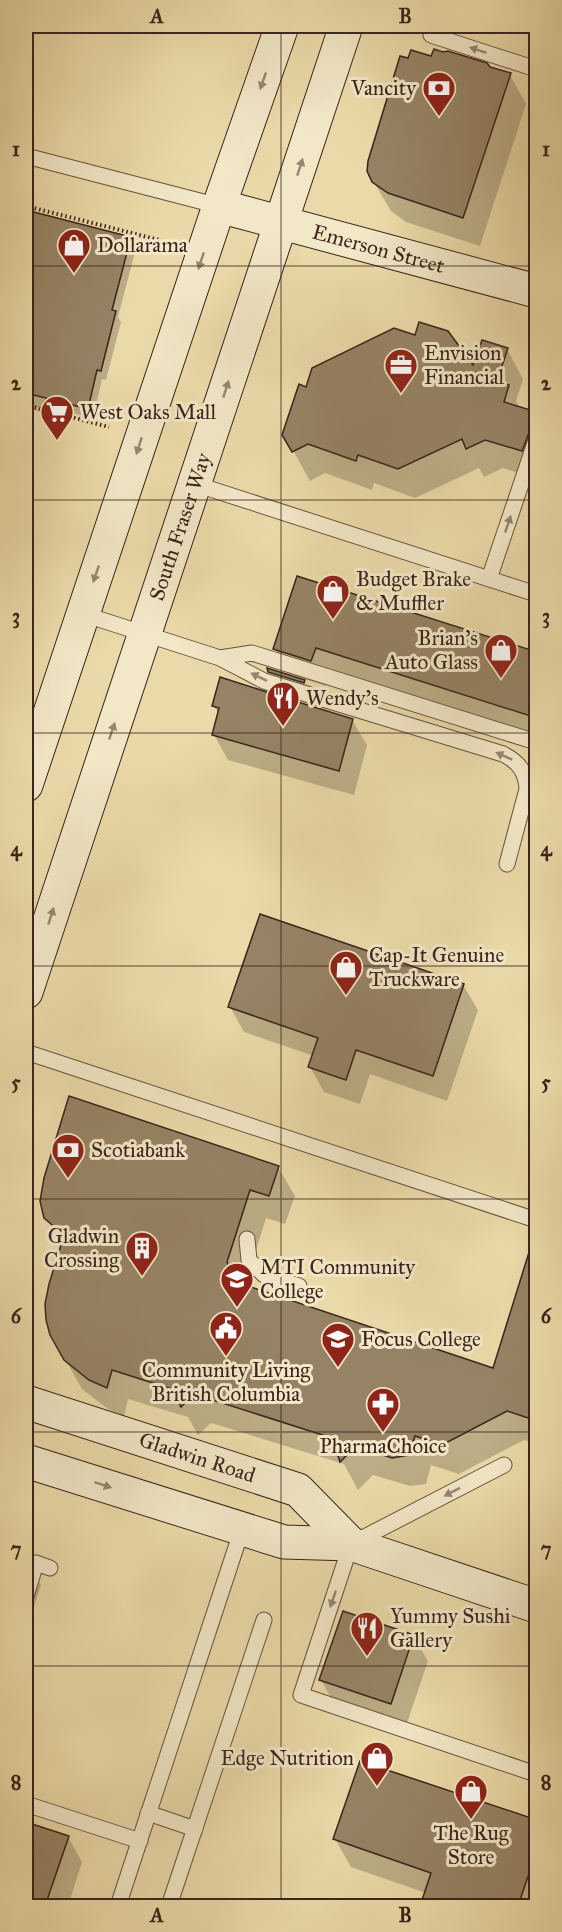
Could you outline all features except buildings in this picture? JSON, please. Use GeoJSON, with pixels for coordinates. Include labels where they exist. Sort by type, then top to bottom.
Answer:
{"type":"FeatureCollection","features":[{"type":"Feature","properties":{"kind":"main road"},"geometry":{"type":"LineString","coordinates":[[26,785],[219,206],[282,26]]}},
{"type":"Feature","properties":{"kind":"main road","name":"South Fraser Way"},"geometry":{"type":"LineString","coordinates":[[26,992],[346,26]]}},
{"type":"Feature","properties":{"kind":"main road","name":"Emerson Street"},"geometry":{"type":"LineString","coordinates":[[219,206],[537,291]]}},
{"type":"Feature","properties":{"kind":"main road"},"geometry":{"type":"LineString","coordinates":[[26,1391],[83,1420]]}},
{"type":"Feature","properties":{"kind":"main road","name":"Gladwin Road"},"geometry":{"type":"LineString","coordinates":[[26,1402],[298,1490],[351,1544]]}},
{"type":"Feature","properties":{"kind":"main road","name":"Gladwin Road"},"geometry":{"type":"LineString","coordinates":[[33,1466],[284,1542],[351,1544],[537,1606]]}},
{"type":"Feature","properties":{"kind":"lane"},"geometry":{"type":"LineString","coordinates":[[434,26],[431,35],[533,68]]}},
{"type":"Feature","properties":{"kind":"lane"},"geometry":{"type":"LineString","coordinates":[[26,156],[219,206]]}},
{"type":"Feature","properties":{"kind":"lane"},"geometry":{"type":"LineString","coordinates":[[489,579],[537,440]]}},
{"type":"Feature","properties":{"kind":"lane"},"geometry":{"type":"LineString","coordinates":[[195,484],[537,594]]}},
{"type":"Feature","properties":{"kind":"lane"},"geometry":{"type":"LineString","coordinates":[[83,614],[220,658],[264,681],[514,759],[522,768],[527,789],[507,864]]}},
{"type":"Feature","properties":{"kind":"lane"},"geometry":{"type":"LineString","coordinates":[[220,658],[252,654],[537,742]]}},
{"type":"Feature","properties":{"kind":"lane"},"geometry":{"type":"LineString","coordinates":[[26,1052],[537,1220]]}},
{"type":"Feature","properties":{"kind":"lane"},"geometry":{"type":"LineString","coordinates":[[247,1239],[249,1260],[264,1275],[299,1286]]}},
{"type":"Feature","properties":{"kind":"lane"},"geometry":{"type":"LineString","coordinates":[[504,1465],[351,1544],[301,1695],[537,1773]]}},
{"type":"Feature","properties":{"kind":"lane"},"geometry":{"type":"LineString","coordinates":[[118,1906],[242,1529]]}},
{"type":"Feature","properties":{"kind":"lane"},"geometry":{"type":"LineString","coordinates":[[26,1596],[36,1563],[50,1568]]}},
{"type":"Feature","properties":{"kind":"lane"},"geometry":{"type":"LineString","coordinates":[[169,1906],[264,1620]]}},
{"type":"Feature","properties":{"kind":"lane"},"geometry":{"type":"LineString","coordinates":[[26,1804],[140,1841]]}},
{"type":"Feature","properties":{"kind":"lane"},"geometry":{"type":"LineString","coordinates":[[148,1814],[195,1829]]}},
{"type":"Feature","properties":{"kind":"path"},"geometry":{"type":"LineString","coordinates":[[26,206],[159,240]]}},
{"type":"Feature","properties":{"kind":"path"},"geometry":{"type":"LineString","coordinates":[[26,405],[143,435]]}},
{"type":"Feature","properties":{"kind":"place","name":"Vancity"},"geometry":{"type":"Point","coordinates":[439,117]}},
{"type":"Feature","properties":{"kind":"place","name":"Dollarama"},"geometry":{"type":"Point","coordinates":[74,274]}},
{"type":"Feature","properties":{"kind":"place","name":"Envision Financial"},"geometry":{"type":"Point","coordinates":[401,394]}},
{"type":"Feature","properties":{"kind":"place","name":"West Oaks Mall"},"geometry":{"type":"Point","coordinates":[57,441]}},
{"type":"Feature","properties":{"kind":"place","name":"Budget Brake & Muffler"},"geometry":{"type":"Point","coordinates":[333,620]}},
{"type":"Feature","properties":{"kind":"place","name":"Brian's Auto Glass"},"geometry":{"type":"Point","coordinates":[501,679]}},
{"type":"Feature","properties":{"kind":"place","name":"Wendy's"},"geometry":{"type":"Point","coordinates":[283,727]}},
{"type":"Feature","properties":{"kind":"place","name":"Cap-It Genuine Truckware"},"geometry":{"type":"Point","coordinates":[346,996]}},
{"type":"Feature","properties":{"kind":"place","name":"Scotiabank"},"geometry":{"type":"Point","coordinates":[68,1179]}},
{"type":"Feature","properties":{"kind":"place","name":"Gladwin Crossing"},"geometry":{"type":"Point","coordinates":[142,1277]}},
{"type":"Feature","properties":{"kind":"place","name":"MTI Community College"},"geometry":{"type":"Point","coordinates":[237,1308]}},
{"type":"Feature","properties":{"kind":"place","name":"Community Living British Columbia"},"geometry":{"type":"Point","coordinates":[226,1357]}},
{"type":"Feature","properties":{"kind":"place","name":"Focus College"},"geometry":{"type":"Point","coordinates":[338,1368]}},
{"type":"Feature","properties":{"kind":"place","name":"PharmaChoice"},"geometry":{"type":"Point","coordinates":[383,1433]}},
{"type":"Feature","properties":{"kind":"place","name":"Yummy Sushi Gallery"},"geometry":{"type":"Point","coordinates":[367,1657]}},
{"type":"Feature","properties":{"kind":"place","name":"Edge Nutrition"},"geometry":{"type":"Point","coordinates":[377,1787]}},
{"type":"Feature","properties":{"kind":"place","name":"The Rug Store"},"geometry":{"type":"Point","coordinates":[471,1820]}}]}
